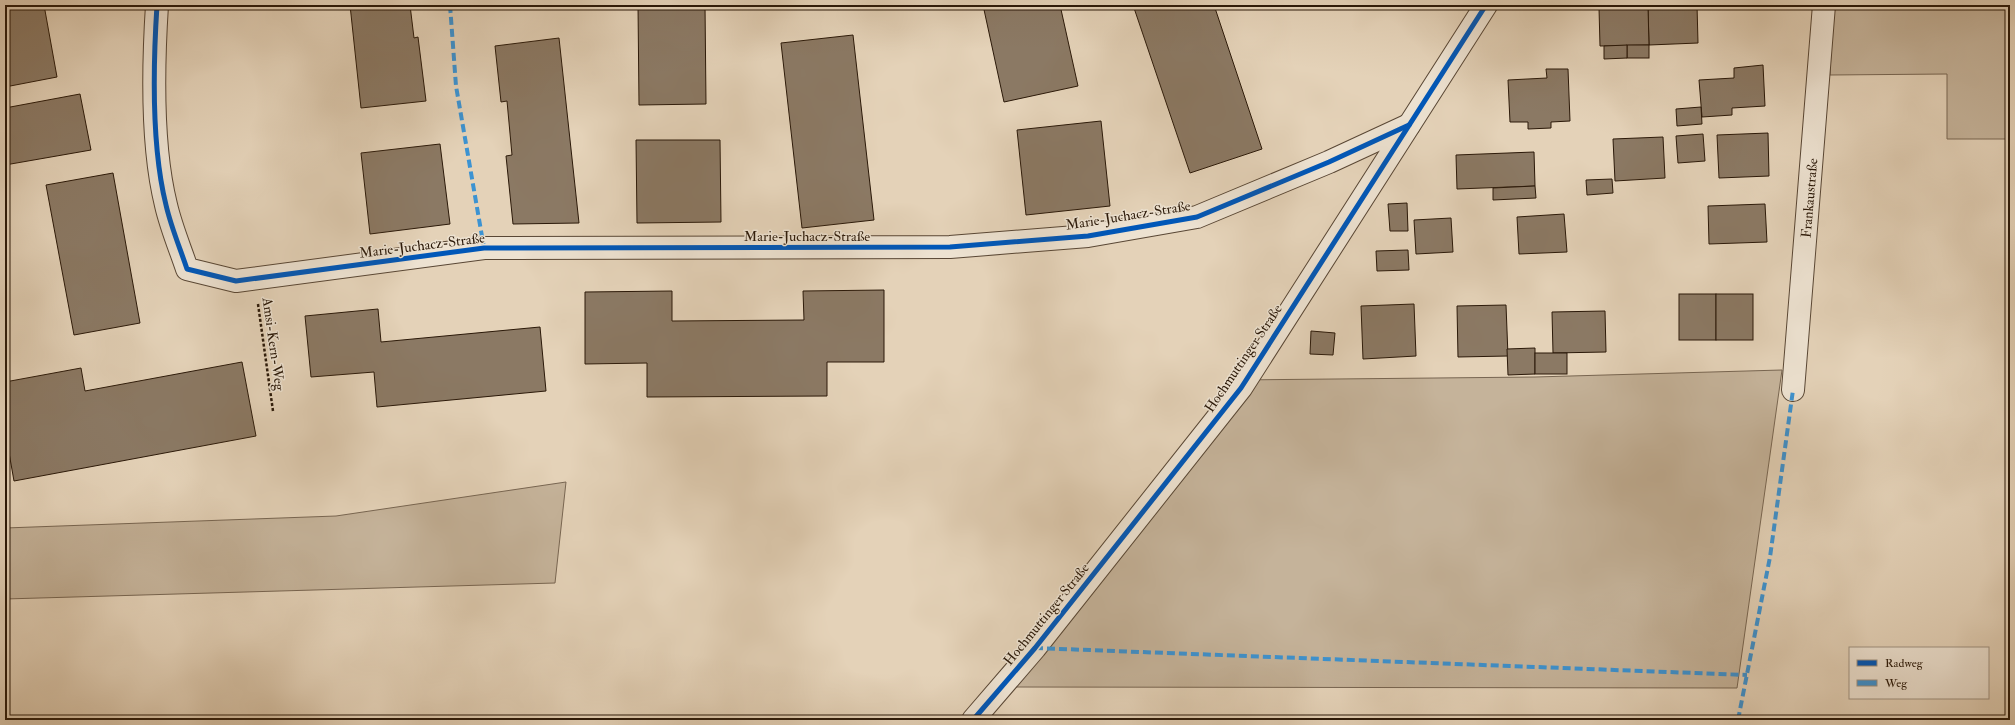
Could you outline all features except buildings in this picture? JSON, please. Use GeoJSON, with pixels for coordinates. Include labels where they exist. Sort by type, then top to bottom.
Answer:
{"type":"FeatureCollection","features":[{"type":"Feature","properties":{"kind":"street","name":"Marie-Juchacz-Straße"},"geometry":{"type":"LineString","coordinates":[[157,5],[153,63],[157,150],[166,205],[187,269],[236,281],[484,248],[950,247],[1088,236],[1197,217],[1329,162],[1409,125]]}},
{"type":"Feature","properties":{"kind":"street","name":"Hochmuttinger Straße"},"geometry":{"type":"LineString","coordinates":[[973,720],[1035,648],[1241,388],[1486,5]]}},
{"type":"Feature","properties":{"kind":"street","name":"Frankaustraße"},"geometry":{"type":"LineString","coordinates":[[1793,390],[1824,5]]}},
{"type":"Feature","properties":{"kind":"shaded area"},"geometry":{"type":"Polygon","coordinates":[[[1833,5],[2010,5],[2010,139],[1947,139],[1947,74],[1830,75],[1833,5]]]}},
{"type":"Feature","properties":{"kind":"shaded area"},"geometry":{"type":"Polygon","coordinates":[[[1782,370],[1737,688],[1005,687],[1236,380],[1535,377],[1782,370]]]}},
{"type":"Feature","properties":{"kind":"shaded area"},"geometry":{"type":"Polygon","coordinates":[[[566,482],[555,583],[5,599],[5,528],[336,516],[566,482]]]}},
{"type":"Feature","properties":{"kind":"marked path"},"geometry":{"type":"LineString","coordinates":[[450,5],[456,86],[484,248]]}},
{"type":"Feature","properties":{"kind":"marked path"},"geometry":{"type":"LineString","coordinates":[[1738,720],[1770,557],[1793,390]]}},
{"type":"Feature","properties":{"kind":"marked path"},"geometry":{"type":"LineString","coordinates":[[1035,648],[1747,675]]}},
{"type":"Feature","properties":{"kind":"cycle path"},"geometry":{"type":"LineString","coordinates":[[157,5],[154,106],[161,182],[168,213],[187,269],[236,281],[484,248],[950,247],[1088,236],[1197,217],[1329,162],[1409,125]]}},
{"type":"Feature","properties":{"kind":"cycle path"},"geometry":{"type":"LineString","coordinates":[[973,720],[1035,648],[1241,388],[1486,5]]}}]}
